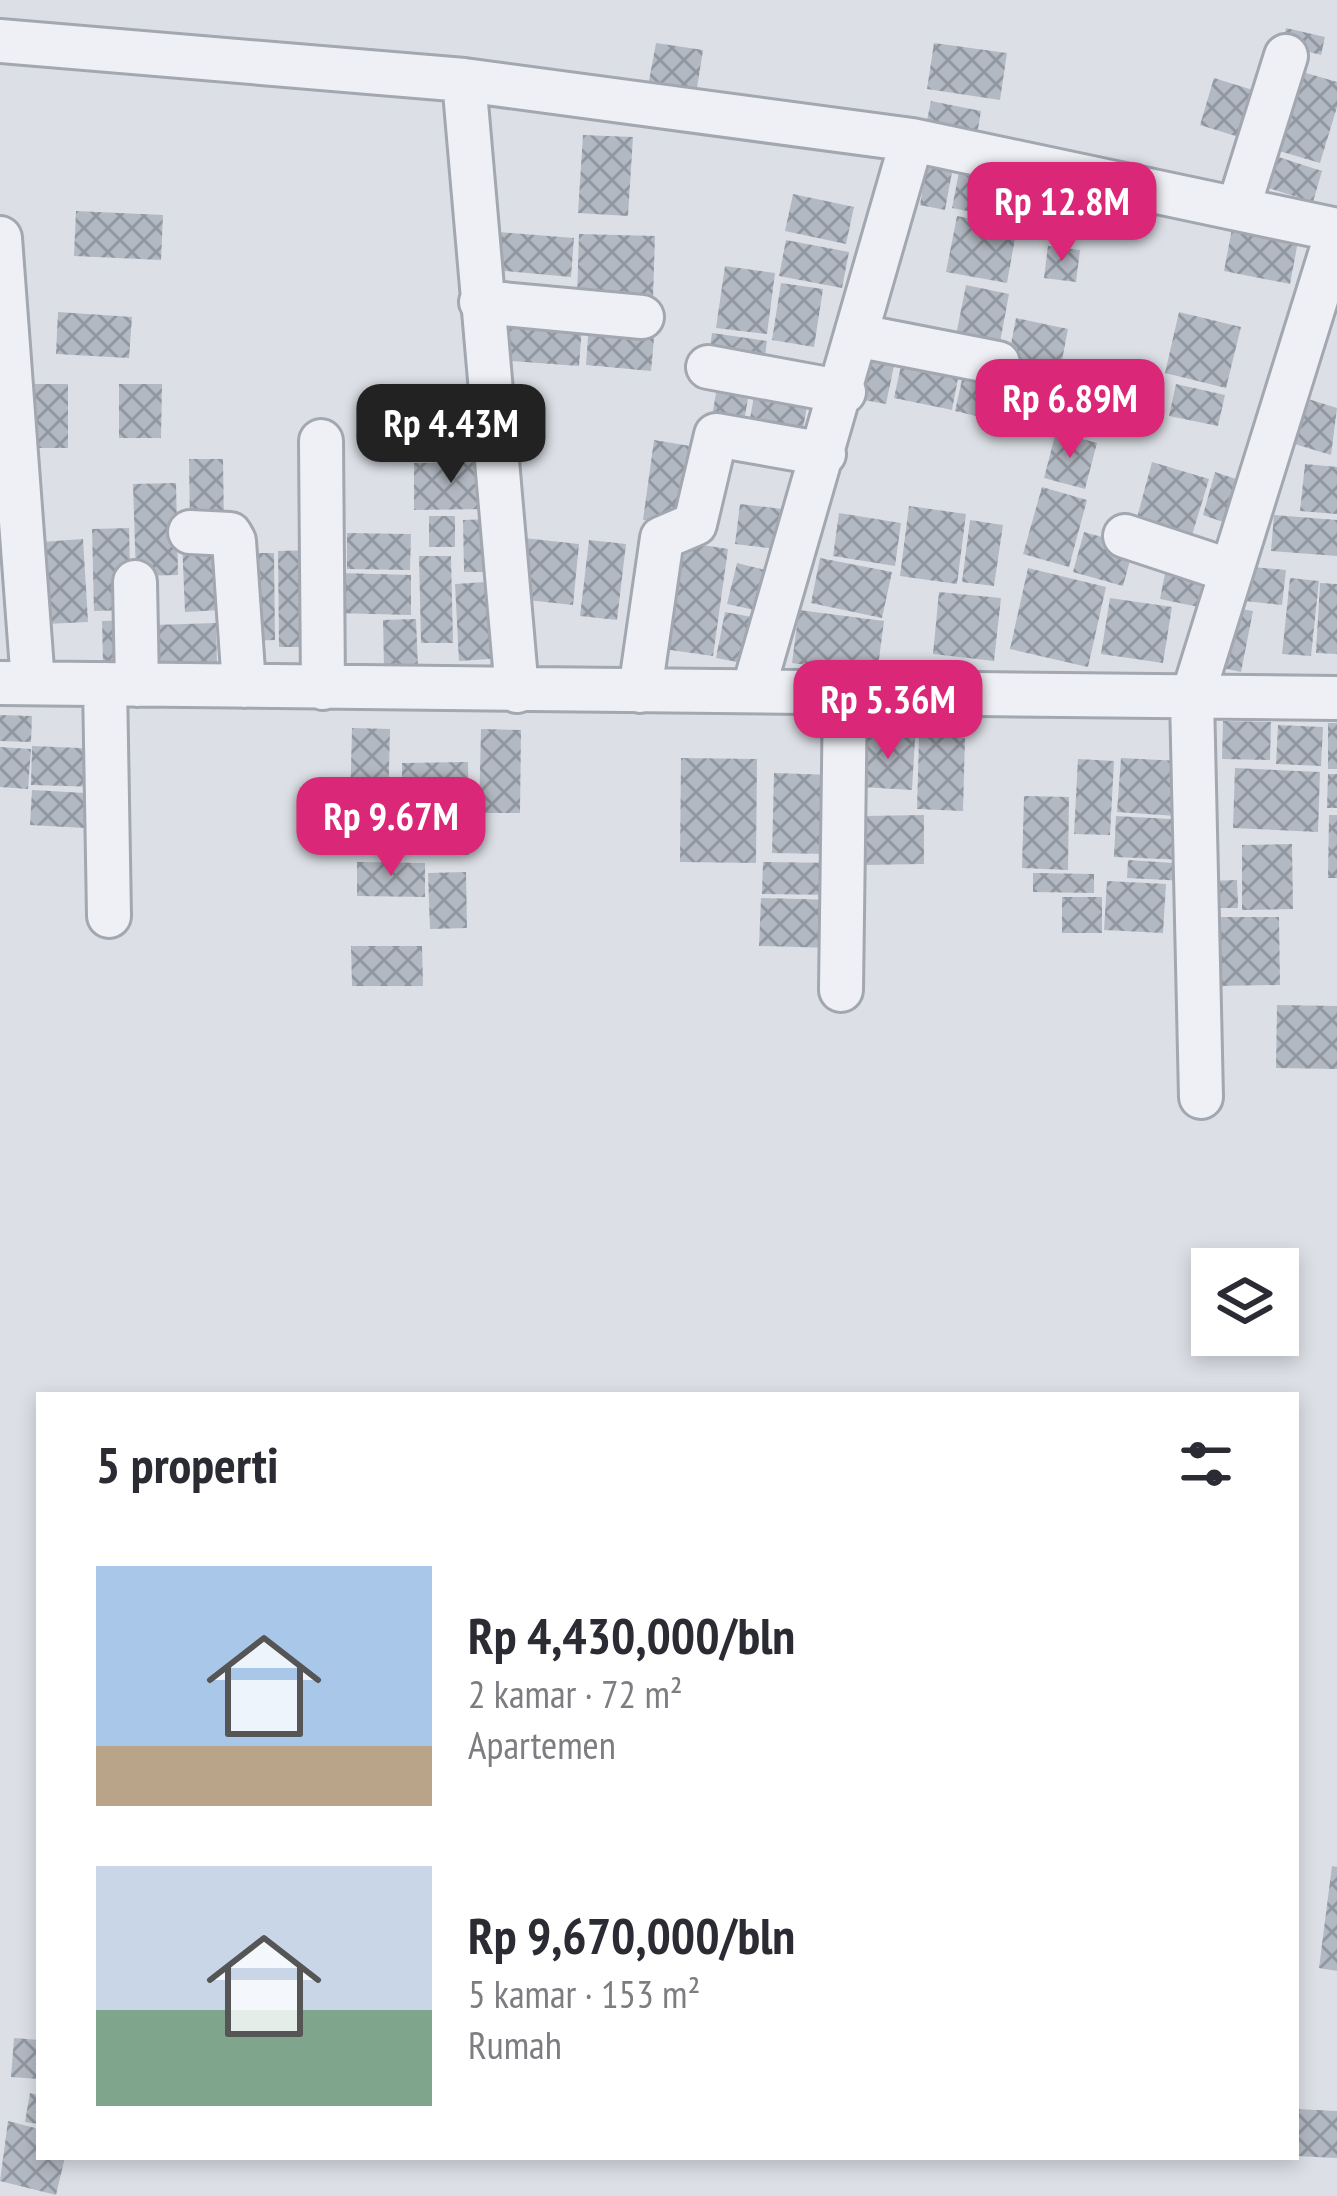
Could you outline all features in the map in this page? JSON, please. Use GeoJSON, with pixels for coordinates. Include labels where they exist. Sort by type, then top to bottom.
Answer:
{"type":"FeatureCollection","features":[{"type":"Feature","properties":{"kind":"street"},"geometry":{"type":"LineString","coordinates":[[0,41],[464,80],[912,140],[1337,231],[1192,698],[1201,1096]]}},
{"type":"Feature","properties":{"kind":"street"},"geometry":{"type":"LineString","coordinates":[[1238,209],[1286,56]]}},
{"type":"Feature","properties":{"kind":"street"},"geometry":{"type":"LineString","coordinates":[[464,80],[517,691]]}},
{"type":"Feature","properties":{"kind":"street"},"geometry":{"type":"LineString","coordinates":[[754,691],[844,392],[912,140]]}},
{"type":"Feature","properties":{"kind":"street"},"geometry":{"type":"LineString","coordinates":[[0,238],[17,683],[1337,698]]}},
{"type":"Feature","properties":{"kind":"street"},"geometry":{"type":"LineString","coordinates":[[481,302],[642,317]]}},
{"type":"Feature","properties":{"kind":"street"},"geometry":{"type":"LineString","coordinates":[[860,336],[998,363]]}},
{"type":"Feature","properties":{"kind":"street"},"geometry":{"type":"LineString","coordinates":[[708,367],[844,392]]}},
{"type":"Feature","properties":{"kind":"street"},"geometry":{"type":"LineString","coordinates":[[640,691],[662,538],[695,524],[716,436],[824,454]]}},
{"type":"Feature","properties":{"kind":"street"},"geometry":{"type":"LineString","coordinates":[[322,441],[323,688]]}},
{"type":"Feature","properties":{"kind":"street"},"geometry":{"type":"LineString","coordinates":[[190,532],[230,534],[234,541],[244,686]]}},
{"type":"Feature","properties":{"kind":"street"},"geometry":{"type":"LineString","coordinates":[[1125,536],[1228,570]]}},
{"type":"Feature","properties":{"kind":"street"},"geometry":{"type":"LineString","coordinates":[[109,916],[121,684],[135,582]]}},
{"type":"Feature","properties":{"kind":"street"},"geometry":{"type":"LineString","coordinates":[[841,990],[844,693]]}},
{"type":"Feature","properties":{"kind":"building"},"geometry":{"type":"Polygon","coordinates":[[[1286,28],[1325,37],[1321,55],[1282,45],[1286,28]]]}},
{"type":"Feature","properties":{"kind":"building"},"geometry":{"type":"Polygon","coordinates":[[[656,43],[703,50],[697,88],[649,81],[656,43]]]}},
{"type":"Feature","properties":{"kind":"building"},"geometry":{"type":"Polygon","coordinates":[[[934,43],[1007,53],[1000,100],[927,89],[934,43]]]}},
{"type":"Feature","properties":{"kind":"building"},"geometry":{"type":"Polygon","coordinates":[[[1289,68],[1337,82],[1337,107],[1320,163],[1266,147],[1289,68]]]}},
{"type":"Feature","properties":{"kind":"building"},"geometry":{"type":"Polygon","coordinates":[[[1214,78],[1269,95],[1255,142],[1200,125],[1214,78]]]}},
{"type":"Feature","properties":{"kind":"building"},"geometry":{"type":"Polygon","coordinates":[[[931,101],[981,111],[977,135],[926,125],[931,101]]]}},
{"type":"Feature","properties":{"kind":"building"},"geometry":{"type":"Polygon","coordinates":[[[583,135],[633,137],[628,216],[578,213],[583,135]]]}},
{"type":"Feature","properties":{"kind":"building"},"geometry":{"type":"Polygon","coordinates":[[[1263,152],[1322,171],[1313,202],[1253,183],[1263,152]]]}},
{"type":"Feature","properties":{"kind":"building"},"geometry":{"type":"Polygon","coordinates":[[[926,167],[952,172],[945,210],[920,205],[926,167]]]}},
{"type":"Feature","properties":{"kind":"building"},"geometry":{"type":"Polygon","coordinates":[[[959,172],[1021,184],[1014,220],[952,208],[959,172]]]}},
{"type":"Feature","properties":{"kind":"building"},"geometry":{"type":"Polygon","coordinates":[[[793,194],[854,207],[846,244],[785,231],[793,194]]]}},
{"type":"Feature","properties":{"kind":"building"},"geometry":{"type":"Polygon","coordinates":[[[76,211],[163,215],[161,260],[74,256],[76,211]]]}},
{"type":"Feature","properties":{"kind":"building"},"geometry":{"type":"Polygon","coordinates":[[[957,216],[1017,227],[1007,283],[946,272],[957,216]]]}},
{"type":"Feature","properties":{"kind":"building"},"geometry":{"type":"Polygon","coordinates":[[[1233,223],[1299,236],[1290,284],[1224,271],[1233,223]]]}},
{"type":"Feature","properties":{"kind":"building"},"geometry":{"type":"Polygon","coordinates":[[[499,232],[574,238],[571,277],[495,270],[499,232]]]}},
{"type":"Feature","properties":{"kind":"building"},"geometry":{"type":"Polygon","coordinates":[[[579,234],[655,236],[653,299],[577,297],[579,234]]]}},
{"type":"Feature","properties":{"kind":"building"},"geometry":{"type":"Polygon","coordinates":[[[786,240],[849,252],[842,288],[779,276],[786,240]]]}},
{"type":"Feature","properties":{"kind":"building"},"geometry":{"type":"Polygon","coordinates":[[[1048,246],[1080,250],[1076,282],[1044,278],[1048,246]]]}},
{"type":"Feature","properties":{"kind":"building"},"geometry":{"type":"Polygon","coordinates":[[[725,266],[775,273],[767,334],[716,328],[725,266]]]}},
{"type":"Feature","properties":{"kind":"building"},"geometry":{"type":"Polygon","coordinates":[[[781,283],[823,289],[814,347],[772,340],[781,283]]]}},
{"type":"Feature","properties":{"kind":"building"},"geometry":{"type":"Polygon","coordinates":[[[966,285],[1009,294],[998,353],[954,345],[966,285]]]}},
{"type":"Feature","properties":{"kind":"building"},"geometry":{"type":"Polygon","coordinates":[[[58,312],[132,317],[129,358],[56,354],[58,312]]]}},
{"type":"Feature","properties":{"kind":"building"},"geometry":{"type":"Polygon","coordinates":[[[1179,312],[1241,327],[1226,388],[1165,373],[1179,312]]]}},
{"type":"Feature","properties":{"kind":"building"},"geometry":{"type":"Polygon","coordinates":[[[1016,318],[1068,329],[1058,381],[1006,370],[1016,318]]]}},
{"type":"Feature","properties":{"kind":"building"},"geometry":{"type":"Polygon","coordinates":[[[499,319],[582,326],[579,366],[496,360],[499,319]]]}},
{"type":"Feature","properties":{"kind":"building"},"geometry":{"type":"Polygon","coordinates":[[[589,323],[655,328],[651,371],[586,365],[589,323]]]}},
{"type":"Feature","properties":{"kind":"building"},"geometry":{"type":"Polygon","coordinates":[[[712,333],[767,341],[763,371],[708,363],[712,333]]]}},
{"type":"Feature","properties":{"kind":"building"},"geometry":{"type":"Polygon","coordinates":[[[868,350],[896,356],[886,404],[858,399],[868,350]]]}},
{"type":"Feature","properties":{"kind":"building"},"geometry":{"type":"Polygon","coordinates":[[[902,361],[959,373],[952,410],[894,398],[902,361]]]}},
{"type":"Feature","properties":{"kind":"building"},"geometry":{"type":"Polygon","coordinates":[[[965,366],[1008,375],[998,421],[955,411],[965,366]]]}},
{"type":"Feature","properties":{"kind":"building"},"geometry":{"type":"Polygon","coordinates":[[[719,376],[751,382],[744,421],[712,416],[719,376]]]}},
{"type":"Feature","properties":{"kind":"building"},"geometry":{"type":"Polygon","coordinates":[[[1013,377],[1056,386],[1048,424],[1006,415],[1013,377]]]}},
{"type":"Feature","properties":{"kind":"building"},"geometry":{"type":"Polygon","coordinates":[[[29,384],[68,384],[68,448],[29,448],[29,384]]]}},
{"type":"Feature","properties":{"kind":"building"},"geometry":{"type":"Polygon","coordinates":[[[119,384],[162,384],[161,438],[119,438],[119,384]]]}},
{"type":"Feature","properties":{"kind":"building"},"geometry":{"type":"Polygon","coordinates":[[[1176,384],[1225,395],[1218,426],[1169,416],[1176,384]]]}},
{"type":"Feature","properties":{"kind":"building"},"geometry":{"type":"Polygon","coordinates":[[[756,385],[809,395],[802,434],[749,424],[756,385]]]}},
{"type":"Feature","properties":{"kind":"building"},"geometry":{"type":"Polygon","coordinates":[[[1302,397],[1337,408],[1331,455],[1288,442],[1302,397]]]}},
{"type":"Feature","properties":{"kind":"building"},"geometry":{"type":"Polygon","coordinates":[[[1056,432],[1097,443],[1085,489],[1044,478],[1056,432]]]}},
{"type":"Feature","properties":{"kind":"building"},"geometry":{"type":"Polygon","coordinates":[[[654,440],[690,446],[678,525],[643,520],[654,440]]]}},
{"type":"Feature","properties":{"kind":"building"},"geometry":{"type":"Polygon","coordinates":[[[189,459],[223,459],[224,524],[190,524],[189,459]]]}},
{"type":"Feature","properties":{"kind":"building"},"geometry":{"type":"Polygon","coordinates":[[[487,462],[487,509],[414,510],[414,463],[487,462]]]}},
{"type":"Feature","properties":{"kind":"building"},"geometry":{"type":"Polygon","coordinates":[[[1152,462],[1209,479],[1190,542],[1135,525],[1152,462]]]}},
{"type":"Feature","properties":{"kind":"building"},"geometry":{"type":"Polygon","coordinates":[[[1305,464],[1337,467],[1337,514],[1300,511],[1305,464]]]}},
{"type":"Feature","properties":{"kind":"building"},"geometry":{"type":"Polygon","coordinates":[[[1215,472],[1239,480],[1226,523],[1203,515],[1215,472]]]}},
{"type":"Feature","properties":{"kind":"building"},"geometry":{"type":"Polygon","coordinates":[[[176,483],[178,575],[136,576],[133,484],[176,483]]]}},
{"type":"Feature","properties":{"kind":"building"},"geometry":{"type":"Polygon","coordinates":[[[1042,487],[1087,500],[1069,567],[1023,554],[1042,487]]]}},
{"type":"Feature","properties":{"kind":"building"},"geometry":{"type":"Polygon","coordinates":[[[740,504],[782,509],[777,549],[735,544],[740,504]]]}},
{"type":"Feature","properties":{"kind":"building"},"geometry":{"type":"Polygon","coordinates":[[[909,506],[966,514],[957,584],[900,576],[909,506]]]}},
{"type":"Feature","properties":{"kind":"building"},"geometry":{"type":"Polygon","coordinates":[[[839,513],[901,523],[895,566],[833,556],[839,513]]]}},
{"type":"Feature","properties":{"kind":"building"},"geometry":{"type":"Polygon","coordinates":[[[1274,515],[1337,520],[1337,556],[1271,551],[1274,515]]]}},
{"type":"Feature","properties":{"kind":"building"},"geometry":{"type":"Polygon","coordinates":[[[429,516],[455,516],[455,547],[429,547],[429,516]]]}},
{"type":"Feature","properties":{"kind":"building"},"geometry":{"type":"Polygon","coordinates":[[[492,519],[492,572],[464,572],[463,520],[492,519]]]}},
{"type":"Feature","properties":{"kind":"building"},"geometry":{"type":"Polygon","coordinates":[[[970,520],[1003,525],[994,586],[962,582],[970,520]]]}},
{"type":"Feature","properties":{"kind":"building"},"geometry":{"type":"Polygon","coordinates":[[[129,528],[131,610],[94,611],[92,529],[129,528]]]}},
{"type":"Feature","properties":{"kind":"building"},"geometry":{"type":"Polygon","coordinates":[[[1084,532],[1134,546],[1123,586],[1073,572],[1084,532]]]}},
{"type":"Feature","properties":{"kind":"building"},"geometry":{"type":"Polygon","coordinates":[[[347,533],[411,534],[410,570],[347,569],[347,533]]]}},
{"type":"Feature","properties":{"kind":"building"},"geometry":{"type":"Polygon","coordinates":[[[524,538],[579,544],[573,605],[518,599],[524,538]]]}},
{"type":"Feature","properties":{"kind":"building"},"geometry":{"type":"Polygon","coordinates":[[[83,539],[88,622],[46,624],[41,542],[83,539]]]}},
{"type":"Feature","properties":{"kind":"building"},"geometry":{"type":"Polygon","coordinates":[[[218,539],[221,610],[185,612],[182,541],[218,539]]]}},
{"type":"Feature","properties":{"kind":"building"},"geometry":{"type":"Polygon","coordinates":[[[589,540],[626,544],[617,620],[580,616],[589,540]]]}},
{"type":"Feature","properties":{"kind":"building"},"geometry":{"type":"Polygon","coordinates":[[[671,540],[728,549],[713,656],[656,648],[671,540]]]}},
{"type":"Feature","properties":{"kind":"building"},"geometry":{"type":"Polygon","coordinates":[[[319,550],[320,647],[279,647],[278,551],[319,550]]]}},
{"type":"Feature","properties":{"kind":"building"},"geometry":{"type":"Polygon","coordinates":[[[245,553],[274,553],[275,640],[246,641],[245,553]]]}},
{"type":"Feature","properties":{"kind":"building"},"geometry":{"type":"Polygon","coordinates":[[[419,556],[451,556],[453,643],[421,643],[419,556]]]}},
{"type":"Feature","properties":{"kind":"building"},"geometry":{"type":"Polygon","coordinates":[[[820,558],[892,572],[882,618],[811,603],[820,558]]]}},
{"type":"Feature","properties":{"kind":"building"},"geometry":{"type":"Polygon","coordinates":[[[1168,558],[1208,566],[1199,607],[1160,599],[1168,558]]]}},
{"type":"Feature","properties":{"kind":"building"},"geometry":{"type":"Polygon","coordinates":[[[737,563],[773,572],[763,612],[727,604],[737,563]]]}},
{"type":"Feature","properties":{"kind":"building"},"geometry":{"type":"Polygon","coordinates":[[[1240,566],[1286,570],[1282,605],[1236,600],[1240,566]]]}},
{"type":"Feature","properties":{"kind":"building"},"geometry":{"type":"Polygon","coordinates":[[[1028,568],[1106,587],[1088,667],[1010,649],[1028,568]]]}},
{"type":"Feature","properties":{"kind":"building"},"geometry":{"type":"Polygon","coordinates":[[[338,573],[411,575],[411,615],[337,613],[338,573]]]}},
{"type":"Feature","properties":{"kind":"building"},"geometry":{"type":"Polygon","coordinates":[[[1290,578],[1319,581],[1311,656],[1282,654],[1290,578]]]}},
{"type":"Feature","properties":{"kind":"building"},"geometry":{"type":"Polygon","coordinates":[[[501,581],[505,658],[459,661],[455,584],[501,581]]]}},
{"type":"Feature","properties":{"kind":"building"},"geometry":{"type":"Polygon","coordinates":[[[1320,583],[1337,584],[1337,654],[1316,653],[1320,583]]]}},
{"type":"Feature","properties":{"kind":"building"},"geometry":{"type":"Polygon","coordinates":[[[939,592],[1001,598],[994,661],[933,654],[939,592]]]}},
{"type":"Feature","properties":{"kind":"building"},"geometry":{"type":"Polygon","coordinates":[[[1110,598],[1172,607],[1163,663],[1101,654],[1110,598]]]}},
{"type":"Feature","properties":{"kind":"building"},"geometry":{"type":"Polygon","coordinates":[[[1224,606],[1253,611],[1241,672],[1213,666],[1224,606]]]}},
{"type":"Feature","properties":{"kind":"building"},"geometry":{"type":"Polygon","coordinates":[[[799,610],[884,621],[877,674],[792,663],[799,610]]]}},
{"type":"Feature","properties":{"kind":"building"},"geometry":{"type":"Polygon","coordinates":[[[725,612],[763,619],[754,665],[716,658],[725,612]]]}},
{"type":"Feature","properties":{"kind":"building"},"geometry":{"type":"Polygon","coordinates":[[[416,619],[418,669],[384,670],[383,620],[416,619]]]}},
{"type":"Feature","properties":{"kind":"building"},"geometry":{"type":"Polygon","coordinates":[[[131,620],[132,662],[103,663],[102,621],[131,620]]]}},
{"type":"Feature","properties":{"kind":"building"},"geometry":{"type":"Polygon","coordinates":[[[216,623],[217,664],[155,666],[153,625],[216,623]]]}},
{"type":"Feature","properties":{"kind":"building"},"geometry":{"type":"Polygon","coordinates":[[[0,715],[32,716],[31,742],[0,741],[0,715]]]}},
{"type":"Feature","properties":{"kind":"building"},"geometry":{"type":"Polygon","coordinates":[[[1223,721],[1271,722],[1270,760],[1222,759],[1223,721]]]}},
{"type":"Feature","properties":{"kind":"building"},"geometry":{"type":"Polygon","coordinates":[[[1328,723],[1337,723],[1337,769],[1328,769],[1328,723]]]}},
{"type":"Feature","properties":{"kind":"building"},"geometry":{"type":"Polygon","coordinates":[[[1278,725],[1323,727],[1321,766],[1276,764],[1278,725]]]}},
{"type":"Feature","properties":{"kind":"building"},"geometry":{"type":"Polygon","coordinates":[[[352,728],[390,729],[388,809],[350,808],[352,728]]]}},
{"type":"Feature","properties":{"kind":"building"},"geometry":{"type":"Polygon","coordinates":[[[481,729],[521,730],[520,813],[479,813],[481,729]]]}},
{"type":"Feature","properties":{"kind":"building"},"geometry":{"type":"Polygon","coordinates":[[[865,735],[915,738],[912,790],[862,787],[865,735]]]}},
{"type":"Feature","properties":{"kind":"building"},"geometry":{"type":"Polygon","coordinates":[[[919,737],[965,738],[963,811],[917,809],[919,737]]]}},
{"type":"Feature","properties":{"kind":"building"},"geometry":{"type":"Polygon","coordinates":[[[32,746],[103,749],[101,787],[31,785],[32,746]]]}},
{"type":"Feature","properties":{"kind":"building"},"geometry":{"type":"Polygon","coordinates":[[[0,747],[31,749],[28,789],[0,787],[0,747]]]}},
{"type":"Feature","properties":{"kind":"building"},"geometry":{"type":"Polygon","coordinates":[[[681,758],[757,759],[756,863],[680,862],[681,758]]]}},
{"type":"Feature","properties":{"kind":"building"},"geometry":{"type":"Polygon","coordinates":[[[1121,758],[1180,761],[1176,816],[1117,812],[1121,758]]]}},
{"type":"Feature","properties":{"kind":"building"},"geometry":{"type":"Polygon","coordinates":[[[1078,759],[1114,761],[1110,835],[1074,834],[1078,759]]]}},
{"type":"Feature","properties":{"kind":"building"},"geometry":{"type":"Polygon","coordinates":[[[468,762],[469,855],[403,855],[402,763],[468,762]]]}},
{"type":"Feature","properties":{"kind":"building"},"geometry":{"type":"Polygon","coordinates":[[[1235,768],[1320,772],[1318,832],[1233,828],[1235,768]]]}},
{"type":"Feature","properties":{"kind":"building"},"geometry":{"type":"Polygon","coordinates":[[[774,773],[833,775],[831,854],[772,853],[774,773]]]}},
{"type":"Feature","properties":{"kind":"building"},"geometry":{"type":"Polygon","coordinates":[[[1328,774],[1337,774],[1337,808],[1327,808],[1328,774]]]}},
{"type":"Feature","properties":{"kind":"building"},"geometry":{"type":"Polygon","coordinates":[[[32,790],[104,794],[102,829],[30,825],[32,790]]]}},
{"type":"Feature","properties":{"kind":"building"},"geometry":{"type":"Polygon","coordinates":[[[1024,796],[1069,797],[1068,870],[1022,868],[1024,796]]]}},
{"type":"Feature","properties":{"kind":"building"},"geometry":{"type":"Polygon","coordinates":[[[924,815],[924,864],[865,865],[864,816],[924,815]]]}},
{"type":"Feature","properties":{"kind":"building"},"geometry":{"type":"Polygon","coordinates":[[[1329,815],[1337,815],[1337,878],[1328,878],[1329,815]]]}},
{"type":"Feature","properties":{"kind":"building"},"geometry":{"type":"Polygon","coordinates":[[[1116,816],[1189,820],[1186,860],[1114,857],[1116,816]]]}},
{"type":"Feature","properties":{"kind":"building"},"geometry":{"type":"Polygon","coordinates":[[[1292,844],[1293,909],[1242,910],[1242,845],[1292,844]]]}},
{"type":"Feature","properties":{"kind":"building"},"geometry":{"type":"Polygon","coordinates":[[[1128,860],[1188,864],[1187,881],[1127,878],[1128,860]]]}},
{"type":"Feature","properties":{"kind":"building"},"geometry":{"type":"Polygon","coordinates":[[[357,862],[425,863],[425,897],[357,896],[357,862]]]}},
{"type":"Feature","properties":{"kind":"building"},"geometry":{"type":"Polygon","coordinates":[[[763,862],[837,863],[836,895],[762,894],[763,862]]]}},
{"type":"Feature","properties":{"kind":"building"},"geometry":{"type":"Polygon","coordinates":[[[466,872],[467,928],[430,929],[428,873],[466,872]]]}},
{"type":"Feature","properties":{"kind":"building"},"geometry":{"type":"Polygon","coordinates":[[[1033,873],[1094,874],[1094,893],[1033,892],[1033,873]]]}},
{"type":"Feature","properties":{"kind":"building"},"geometry":{"type":"Polygon","coordinates":[[[1237,880],[1238,908],[1209,908],[1209,881],[1237,880]]]}},
{"type":"Feature","properties":{"kind":"building"},"geometry":{"type":"Polygon","coordinates":[[[1107,881],[1166,884],[1163,933],[1104,930],[1107,881]]]}},
{"type":"Feature","properties":{"kind":"building"},"geometry":{"type":"Polygon","coordinates":[[[1062,897],[1102,897],[1102,933],[1062,933],[1062,897]]]}},
{"type":"Feature","properties":{"kind":"building"},"geometry":{"type":"Polygon","coordinates":[[[761,898],[835,900],[834,948],[759,946],[761,898]]]}},
{"type":"Feature","properties":{"kind":"building"},"geometry":{"type":"Polygon","coordinates":[[[1215,917],[1279,917],[1280,985],[1215,986],[1215,917]]]}},
{"type":"Feature","properties":{"kind":"building"},"geometry":{"type":"Polygon","coordinates":[[[351,946],[422,946],[423,986],[352,986],[351,946]]]}},
{"type":"Feature","properties":{"kind":"building"},"geometry":{"type":"Polygon","coordinates":[[[1277,1005],[1337,1006],[1337,1069],[1276,1068],[1277,1005]]]}},
{"type":"Feature","properties":{"kind":"building"},"geometry":{"type":"Polygon","coordinates":[[[1332,1866],[1337,1867],[1337,1971],[1319,1968],[1332,1866]]]}},
{"type":"Feature","properties":{"kind":"building"},"geometry":{"type":"Polygon","coordinates":[[[14,2038],[36,2040],[36,2079],[11,2077],[14,2038]]]}},
{"type":"Feature","properties":{"kind":"building"},"geometry":{"type":"Polygon","coordinates":[[[30,2093],[36,2094],[36,2124],[25,2122],[30,2093]]]}},
{"type":"Feature","properties":{"kind":"building"},"geometry":{"type":"Polygon","coordinates":[[[1299,2109],[1337,2111],[1337,2158],[1299,2156],[1299,2109]]]}},
{"type":"Feature","properties":{"kind":"building"},"geometry":{"type":"Polygon","coordinates":[[[8,2121],[36,2128],[36,2160],[64,2160],[56,2195],[0,2181],[8,2121]]]}}]}
